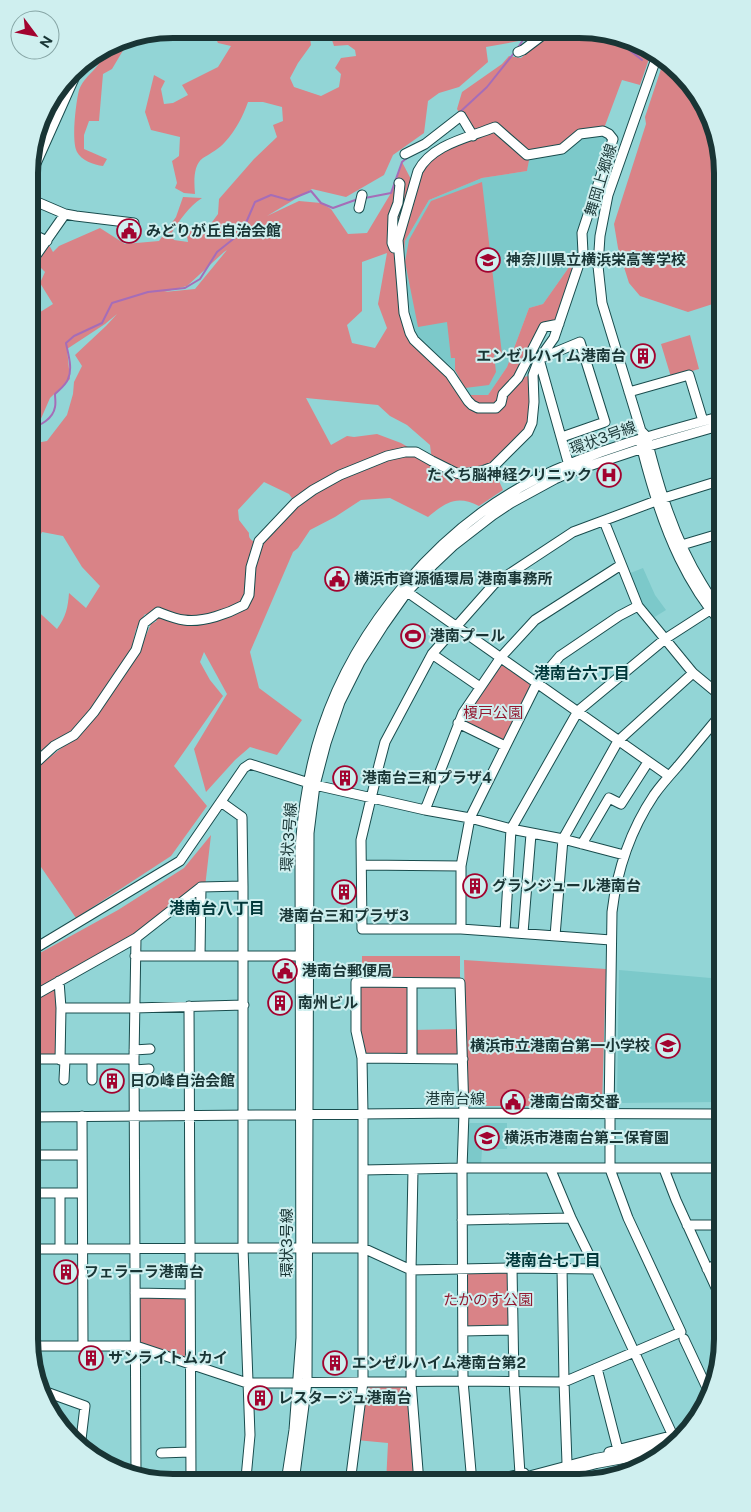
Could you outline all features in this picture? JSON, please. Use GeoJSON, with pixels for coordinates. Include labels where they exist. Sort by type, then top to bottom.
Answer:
{"type":"FeatureCollection","features":[{"type":"Feature","properties":{"kind":"highway"},"geometry":{"type":"LineString","coordinates":[[538,1474],[656,1450]]}},
{"type":"Feature","properties":{"kind":"street"},"geometry":{"type":"LineString","coordinates":[[518,52],[538,38]]}},
{"type":"Feature","properties":{"kind":"street","name":"舞岡上郷線"},"geometry":{"type":"LineString","coordinates":[[655,62],[608,195],[600,236],[598,266],[602,303],[660,499],[690,580],[714,614]]}},
{"type":"Feature","properties":{"kind":"street"},"geometry":{"type":"LineString","coordinates":[[39,153],[63,94]]}},
{"type":"Feature","properties":{"kind":"street"},"geometry":{"type":"LineString","coordinates":[[408,153],[425,144],[461,116],[473,136]]}},
{"type":"Feature","properties":{"kind":"street"},"geometry":{"type":"LineString","coordinates":[[38,761],[54,746],[74,735],[94,712],[136,650],[144,622],[158,612],[185,620],[196,620],[221,615],[244,604],[249,595],[250,567],[260,541],[294,504],[313,490],[340,475],[387,456],[405,452],[416,452],[456,473],[482,471],[493,467],[528,432],[532,423],[534,402],[532,375],[539,358],[554,338],[559,324],[583,253],[582,233],[613,138],[603,131],[580,134],[562,149],[527,155],[495,127],[438,148],[422,162],[418,171],[398,240],[404,313],[414,340],[450,374],[472,405],[478,408],[496,408],[501,403],[503,394],[518,378],[544,327],[559,324]]}},
{"type":"Feature","properties":{"kind":"street"},"geometry":{"type":"LineString","coordinates":[[399,184],[398,203],[393,216],[392,243],[394,248],[399,251]]}},
{"type":"Feature","properties":{"kind":"street"},"geometry":{"type":"LineString","coordinates":[[38,202],[65,214],[134,223]]}},
{"type":"Feature","properties":{"kind":"street"},"geometry":{"type":"LineString","coordinates":[[38,252],[65,214]]}},
{"type":"Feature","properties":{"kind":"street"},"geometry":{"type":"LineString","coordinates":[[38,237],[46,241]]}},
{"type":"Feature","properties":{"kind":"street"},"geometry":{"type":"LineString","coordinates":[[539,358],[580,342],[605,422],[562,437]]}},
{"type":"Feature","properties":{"kind":"street"},"geometry":{"type":"LineString","coordinates":[[539,358],[570,468]]}},
{"type":"Feature","properties":{"kind":"street"},"geometry":{"type":"LineString","coordinates":[[629,392],[689,375],[703,421]]}},
{"type":"Feature","properties":{"kind":"street","name":"環状3号線"},"geometry":{"type":"LineString","coordinates":[[295,1474],[303,1382],[305,1248],[304,956],[308,833],[311,784],[340,702],[360,662],[404,590],[453,546],[493,515],[570,468],[644,440],[714,418]]}},
{"type":"Feature","properties":{"kind":"street","name":"環状3号線"},"geometry":{"type":"LineString","coordinates":[[644,440],[714,427]]}},
{"type":"Feature","properties":{"kind":"street"},"geometry":{"type":"LineString","coordinates":[[611,940],[460,929],[362,929],[361,840],[385,742],[432,654],[494,584],[572,532],[660,499],[714,483]]}},
{"type":"Feature","properties":{"kind":"street"},"geometry":{"type":"LineString","coordinates":[[604,521],[638,606],[693,674],[714,690]]}},
{"type":"Feature","properties":{"kind":"street"},"geometry":{"type":"LineString","coordinates":[[677,547],[714,536]]}},
{"type":"Feature","properties":{"kind":"street","name":"舞岡上郷線"},"geometry":{"type":"LineString","coordinates":[[677,547],[714,603]]}},
{"type":"Feature","properties":{"kind":"street"},"geometry":{"type":"LineString","coordinates":[[425,810],[458,723],[501,657],[535,620],[620,565]]}},
{"type":"Feature","properties":{"kind":"street"},"geometry":{"type":"LineString","coordinates":[[404,590],[669,776]]}},
{"type":"Feature","properties":{"kind":"street"},"geometry":{"type":"LineString","coordinates":[[460,929],[461,866],[470,818],[537,683],[560,656],[619,616],[638,606]]}},
{"type":"Feature","properties":{"kind":"street"},"geometry":{"type":"LineString","coordinates":[[504,932],[511,829],[578,711],[665,639],[710,610]]}},
{"type":"Feature","properties":{"kind":"street"},"geometry":{"type":"LineString","coordinates":[[432,654],[480,687]]}},
{"type":"Feature","properties":{"kind":"street"},"geometry":{"type":"LineString","coordinates":[[555,936],[563,839],[618,740],[693,674]]}},
{"type":"Feature","properties":{"kind":"street"},"geometry":{"type":"LineString","coordinates":[[458,723],[505,746]]}},
{"type":"Feature","properties":{"kind":"street"},"geometry":{"type":"LineString","coordinates":[[705,1384],[628,1218],[610,1169],[611,940],[614,893],[624,855],[636,826],[655,794],[714,723]]}},
{"type":"Feature","properties":{"kind":"street"},"geometry":{"type":"LineString","coordinates":[[582,844],[609,798],[621,804],[648,762]]}},
{"type":"Feature","properties":{"kind":"street"},"geometry":{"type":"LineString","coordinates":[[38,947],[180,861],[244,768],[250,764],[311,784],[425,810],[470,818],[531,834],[563,839],[624,855]]}},
{"type":"Feature","properties":{"kind":"street"},"geometry":{"type":"LineString","coordinates":[[221,802],[242,817],[244,956],[243,1248],[250,1435],[246,1474]]}},
{"type":"Feature","properties":{"kind":"street"},"geometry":{"type":"LineString","coordinates":[[523,933],[531,834]]}},
{"type":"Feature","properties":{"kind":"street"},"geometry":{"type":"LineString","coordinates":[[362,865],[461,866]]}},
{"type":"Feature","properties":{"kind":"street"},"geometry":{"type":"LineString","coordinates":[[38,992],[136,938],[201,887],[243,886]]}},
{"type":"Feature","properties":{"kind":"street"},"geometry":{"type":"LineString","coordinates":[[200,956],[201,887]]}},
{"type":"Feature","properties":{"kind":"street"},"geometry":{"type":"LineString","coordinates":[[136,938],[134,1008],[136,1469]]}},
{"type":"Feature","properties":{"kind":"street"},"geometry":{"type":"LineString","coordinates":[[135,956],[304,956]]}},
{"type":"Feature","properties":{"kind":"street"},"geometry":{"type":"LineString","coordinates":[[59,981],[64,1080]]}},
{"type":"Feature","properties":{"kind":"street"},"geometry":{"type":"LineString","coordinates":[[351,1474],[364,1382],[362,1058],[356,1031],[356,982],[460,983],[464,1113],[462,1168],[463,1381],[471,1474]]}},
{"type":"Feature","properties":{"kind":"street"},"geometry":{"type":"LineString","coordinates":[[412,983],[412,1058]]}},
{"type":"Feature","properties":{"kind":"street"},"geometry":{"type":"LineString","coordinates":[[61,1008],[244,1005]]}},
{"type":"Feature","properties":{"kind":"street"},"geometry":{"type":"LineString","coordinates":[[189,1006],[191,1474]]}},
{"type":"Feature","properties":{"kind":"street"},"geometry":{"type":"LineString","coordinates":[[38,1059],[92,1060],[150,1050]]}},
{"type":"Feature","properties":{"kind":"street"},"geometry":{"type":"LineString","coordinates":[[362,1058],[463,1059]]}},
{"type":"Feature","properties":{"kind":"street"},"geometry":{"type":"LineString","coordinates":[[92,1060],[92,1080]]}},
{"type":"Feature","properties":{"kind":"street"},"geometry":{"type":"LineString","coordinates":[[134,1070],[150,1070]]}},
{"type":"Feature","properties":{"kind":"street","name":"港南台線"},"geometry":{"type":"LineString","coordinates":[[38,1117],[464,1113],[713,1114]]}},
{"type":"Feature","properties":{"kind":"street"},"geometry":{"type":"LineString","coordinates":[[82,1116],[83,1346]]}},
{"type":"Feature","properties":{"kind":"street"},"geometry":{"type":"LineString","coordinates":[[38,1155],[82,1154]]}},
{"type":"Feature","properties":{"kind":"street"},"geometry":{"type":"LineString","coordinates":[[550,1168],[571,1218],[673,1436]]}},
{"type":"Feature","properties":{"kind":"street"},"geometry":{"type":"LineString","coordinates":[[363,1170],[713,1168]]}},
{"type":"Feature","properties":{"kind":"street"},"geometry":{"type":"LineString","coordinates":[[664,1169],[713,1282]]}},
{"type":"Feature","properties":{"kind":"street"},"geometry":{"type":"LineString","coordinates":[[413,1170],[411,1382],[418,1474]]}},
{"type":"Feature","properties":{"kind":"street"},"geometry":{"type":"LineString","coordinates":[[38,1192],[82,1193]]}},
{"type":"Feature","properties":{"kind":"street"},"geometry":{"type":"LineString","coordinates":[[60,1193],[60,1248]]}},
{"type":"Feature","properties":{"kind":"street"},"geometry":{"type":"LineString","coordinates":[[462,1220],[571,1218]]}},
{"type":"Feature","properties":{"kind":"street"},"geometry":{"type":"LineString","coordinates":[[687,1225],[713,1225]]}},
{"type":"Feature","properties":{"kind":"street"},"geometry":{"type":"LineString","coordinates":[[38,1249],[363,1248],[411,1270],[596,1269]]}},
{"type":"Feature","properties":{"kind":"street"},"geometry":{"type":"LineString","coordinates":[[707,1269],[713,1266]]}},
{"type":"Feature","properties":{"kind":"street"},"geometry":{"type":"LineString","coordinates":[[512,1268],[516,1474]]}},
{"type":"Feature","properties":{"kind":"street"},"geometry":{"type":"LineString","coordinates":[[562,1268],[567,1463]]}},
{"type":"Feature","properties":{"kind":"street"},"geometry":{"type":"LineString","coordinates":[[135,1293],[190,1294]]}},
{"type":"Feature","properties":{"kind":"street"},"geometry":{"type":"LineString","coordinates":[[463,1331],[513,1330]]}},
{"type":"Feature","properties":{"kind":"street"},"geometry":{"type":"LineString","coordinates":[[38,1346],[136,1346],[247,1382],[564,1382],[633,1352],[682,1336]]}},
{"type":"Feature","properties":{"kind":"street"},"geometry":{"type":"LineString","coordinates":[[597,1368],[618,1450]]}},
{"type":"Feature","properties":{"kind":"street","name":"環状3号線"},"geometry":{"type":"LineString","coordinates":[[287,1474],[303,1382]]}},
{"type":"Feature","properties":{"kind":"street"},"geometry":{"type":"LineString","coordinates":[[49,1393],[84,1406],[81,1438]]}},
{"type":"Feature","properties":{"kind":"street"},"geometry":{"type":"LineString","coordinates":[[532,1474],[567,1463],[673,1436]]}},
{"type":"Feature","properties":{"kind":"street"},"geometry":{"type":"LineString","coordinates":[[161,1453],[190,1452]]}},
{"type":"Feature","properties":{"kind":"shaded area","name":"神奈川県立横浜栄高等学校"},"geometry":{"type":"Polygon","coordinates":[[[606,135],[608,140],[579,253],[543,304],[529,308],[507,367],[488,395],[468,395],[455,370],[414,335],[403,268],[405,241],[429,200],[482,178],[527,171],[529,158],[564,153],[582,139],[606,135]]]}},
{"type":"Feature","properties":{"kind":"shaded area"},"geometry":{"type":"Polygon","coordinates":[[[643,568],[655,595],[666,610],[653,618],[641,604],[628,574],[643,568]]]}},
{"type":"Feature","properties":{"kind":"shaded area","name":"横浜市立港南台第一小学校"},"geometry":{"type":"Polygon","coordinates":[[[619,970],[713,978],[713,1102],[621,1103],[617,1100],[619,970]]]}},
{"type":"Feature","properties":{"kind":"shaded area","name":"横浜市港南台第二保育園"},"geometry":{"type":"Polygon","coordinates":[[[470,1123],[507,1123],[507,1149],[482,1149],[481,1166],[468,1166],[466,1163],[467,1127],[470,1123]]]}},
{"type":"Feature","properties":{"kind":"green space"},"geometry":{"type":"Polygon","coordinates":[[[216,38],[310,38],[311,45],[290,78],[294,87],[321,96],[339,87],[341,74],[335,68],[341,58],[356,56],[355,50],[348,45],[334,46],[331,38],[520,38],[519,41],[486,47],[488,62],[459,87],[439,93],[428,101],[424,133],[393,155],[384,175],[346,197],[312,189],[267,216],[299,201],[321,203],[331,209],[348,234],[367,233],[391,193],[402,162],[414,185],[420,167],[433,152],[473,136],[457,109],[462,92],[502,64],[509,56],[521,58],[542,38],[578,38],[605,40],[638,51],[649,58],[640,85],[622,80],[603,131],[580,134],[562,149],[530,155],[527,171],[482,178],[429,200],[405,241],[403,268],[399,253],[402,318],[413,338],[451,376],[469,402],[468,395],[488,395],[507,367],[529,308],[543,304],[579,253],[580,261],[559,325],[543,327],[519,378],[533,375],[534,402],[528,432],[493,467],[503,490],[479,506],[464,501],[451,502],[428,517],[390,498],[361,500],[310,530],[298,548],[293,552],[250,652],[259,688],[302,720],[277,755],[250,747],[235,760],[206,792],[194,749],[227,694],[204,652],[200,662],[210,680],[223,696],[174,766],[207,806],[171,856],[76,918],[41,867],[38,868],[38,767],[75,737],[89,720],[143,642],[151,624],[157,621],[145,614],[136,629],[131,650],[91,716],[74,735],[54,746],[38,761],[38,611],[57,629],[66,612],[69,593],[86,608],[100,586],[82,567],[63,536],[42,532],[38,540],[38,443],[47,441],[67,415],[73,394],[74,382],[82,366],[75,355],[117,314],[67,349],[70,379],[50,398],[38,422],[38,313],[53,304],[40,283],[45,272],[38,265],[38,262],[49,245],[53,252],[59,246],[100,228],[125,244],[159,241],[176,217],[183,197],[202,198],[188,210],[171,234],[174,240],[188,242],[189,230],[207,229],[218,214],[219,199],[254,159],[277,137],[273,125],[283,121],[282,107],[263,102],[248,102],[239,123],[229,137],[220,147],[203,158],[197,165],[194,179],[195,194],[184,193],[175,188],[177,183],[172,161],[179,156],[180,137],[151,130],[145,112],[154,75],[165,81],[161,89],[164,104],[173,103],[188,95],[182,85],[218,67],[231,46],[218,43],[216,38]],[[227,250],[187,286],[164,292],[195,289],[227,250]],[[387,253],[362,262],[362,311],[347,325],[352,343],[375,348],[387,328],[378,304],[387,253]],[[306,398],[331,445],[347,436],[377,434],[401,443],[432,461],[430,445],[407,425],[390,416],[378,405],[306,398]],[[264,482],[238,510],[239,520],[249,533],[250,539],[260,544],[297,505],[289,494],[264,482]]]}},
{"type":"Feature","properties":{"kind":"green space"},"geometry":{"type":"Polygon","coordinates":[[[125,46],[112,69],[103,74],[99,121],[89,121],[84,135],[84,149],[107,159],[103,166],[88,162],[81,157],[75,147],[74,139],[79,90],[102,58],[125,46]]]}},
{"type":"Feature","properties":{"kind":"green space"},"geometry":{"type":"Polygon","coordinates":[[[662,67],[680,84],[691,98],[700,113],[709,138],[714,173],[714,304],[688,312],[640,296],[629,283],[618,248],[614,224],[646,124],[645,117],[662,67]]]}},
{"type":"Feature","properties":{"kind":"green space"},"geometry":{"type":"Polygon","coordinates":[[[482,182],[502,354],[494,355],[496,372],[489,385],[465,388],[455,370],[455,358],[451,358],[447,322],[418,327],[405,262],[409,240],[431,201],[482,182]]]}},
{"type":"Feature","properties":{"kind":"green space"},"geometry":{"type":"Polygon","coordinates":[[[690,335],[699,369],[671,377],[661,344],[690,335]]]}},
{"type":"Feature","properties":{"kind":"green space"},"geometry":{"type":"Polygon","coordinates":[[[38,570],[41,582],[38,586],[38,570]]]}},
{"type":"Feature","properties":{"kind":"green space","name":"榎戸公園"},"geometry":{"type":"Polygon","coordinates":[[[500,665],[503,665],[529,683],[530,686],[504,740],[501,741],[463,720],[500,665]]]}},
{"type":"Feature","properties":{"kind":"green space"},"geometry":{"type":"Polygon","coordinates":[[[211,835],[205,887],[136,938],[59,981],[60,1060],[38,1059],[38,954],[118,910],[184,868],[211,835]]]}},
{"type":"Feature","properties":{"kind":"green space"},"geometry":{"type":"Polygon","coordinates":[[[362,956],[460,956],[460,983],[412,983],[412,1030],[462,1029],[463,1059],[362,1058],[356,982],[362,983],[362,956]]]}},
{"type":"Feature","properties":{"kind":"green space"},"geometry":{"type":"Polygon","coordinates":[[[464,960],[606,969],[602,1106],[467,1106],[464,960]]]}},
{"type":"Feature","properties":{"kind":"green space","name":"たかのす公園"},"geometry":{"type":"Polygon","coordinates":[[[467,1273],[508,1273],[508,1328],[467,1327],[467,1273]]]}},
{"type":"Feature","properties":{"kind":"green space"},"geometry":{"type":"Polygon","coordinates":[[[183,1296],[186,1299],[187,1356],[184,1358],[140,1344],[138,1297],[183,1296]]]}},
{"type":"Feature","properties":{"kind":"green space"},"geometry":{"type":"Polygon","coordinates":[[[363,1382],[411,1382],[419,1474],[386,1474],[388,1443],[356,1440],[363,1382]]]}},
{"type":"Feature","properties":{"kind":"waterway"},"geometry":{"type":"LineString","coordinates":[[517,49],[524,38]]}},
{"type":"Feature","properties":{"kind":"waterway"},"geometry":{"type":"LineString","coordinates":[[627,47],[642,60]]}},
{"type":"Feature","properties":{"kind":"waterway"},"geometry":{"type":"LineString","coordinates":[[460,112],[487,87],[514,53]]}},
{"type":"Feature","properties":{"kind":"waterway"},"geometry":{"type":"LineString","coordinates":[[365,198],[391,193],[402,162],[408,157]]}},
{"type":"Feature","properties":{"kind":"waterway"},"geometry":{"type":"LineString","coordinates":[[38,426],[52,415],[55,405],[55,394],[68,379],[70,366],[66,343],[74,336],[102,323],[112,303],[148,292],[185,288],[200,279],[217,252],[242,232],[255,202],[271,195],[289,200],[311,191],[321,203],[333,208],[358,199]]}},
{"type":"Feature","properties":{"kind":"place","name":"みどりが丘自治会館"},"geometry":{"type":"Point","coordinates":[129,231]}},
{"type":"Feature","properties":{"kind":"place","name":"神奈川県立横浜栄高等学校"},"geometry":{"type":"Point","coordinates":[488,260]}},
{"type":"Feature","properties":{"kind":"place","name":"エンゼルハイム港南台"},"geometry":{"type":"Point","coordinates":[643,356]}},
{"type":"Feature","properties":{"kind":"place","name":"たぐち脳神経クリニック"},"geometry":{"type":"Point","coordinates":[609,475]}},
{"type":"Feature","properties":{"kind":"place","name":"横浜市資源循環局 港南事務所"},"geometry":{"type":"Point","coordinates":[337,579]}},
{"type":"Feature","properties":{"kind":"place","name":"港南プール"},"geometry":{"type":"Point","coordinates":[413,636]}},
{"type":"Feature","properties":{"kind":"place","name":"港南台三和プラザ4"},"geometry":{"type":"Point","coordinates":[345,778]}},
{"type":"Feature","properties":{"kind":"place","name":"グランジュール港南台"},"geometry":{"type":"Point","coordinates":[475,886]}},
{"type":"Feature","properties":{"kind":"place","name":"港南台三和プラザ3"},"geometry":{"type":"Point","coordinates":[344,892]}},
{"type":"Feature","properties":{"kind":"place","name":"港南台郵便局"},"geometry":{"type":"Point","coordinates":[285,971]}},
{"type":"Feature","properties":{"kind":"place","name":"南州ビル"},"geometry":{"type":"Point","coordinates":[280,1003]}},
{"type":"Feature","properties":{"kind":"place","name":"横浜市立港南台第一小学校"},"geometry":{"type":"Point","coordinates":[668,1046]}},
{"type":"Feature","properties":{"kind":"place","name":"日の峰自治会館"},"geometry":{"type":"Point","coordinates":[112,1081]}},
{"type":"Feature","properties":{"kind":"place","name":"港南台南交番"},"geometry":{"type":"Point","coordinates":[513,1102]}},
{"type":"Feature","properties":{"kind":"place","name":"横浜市港南台第二保育園"},"geometry":{"type":"Point","coordinates":[487,1138]}},
{"type":"Feature","properties":{"kind":"place","name":"フェラーラ港南台"},"geometry":{"type":"Point","coordinates":[66,1272]}},
{"type":"Feature","properties":{"kind":"place","name":"サンライトムカイ"},"geometry":{"type":"Point","coordinates":[91,1358]}},
{"type":"Feature","properties":{"kind":"place","name":"エンゼルハイム港南台第2"},"geometry":{"type":"Point","coordinates":[335,1363]}},
{"type":"Feature","properties":{"kind":"place","name":"レスタージュ港南台"},"geometry":{"type":"Point","coordinates":[260,1398]}},
{"type":"Feature","properties":{"kind":"district","name":"港南台六丁目"},"geometry":{"type":"Point","coordinates":[582,673]}},
{"type":"Feature","properties":{"kind":"district","name":"港南台八丁目"},"geometry":{"type":"Point","coordinates":[217,908]}},
{"type":"Feature","properties":{"kind":"district","name":"港南台七丁目"},"geometry":{"type":"Point","coordinates":[553,1260]}}]}
